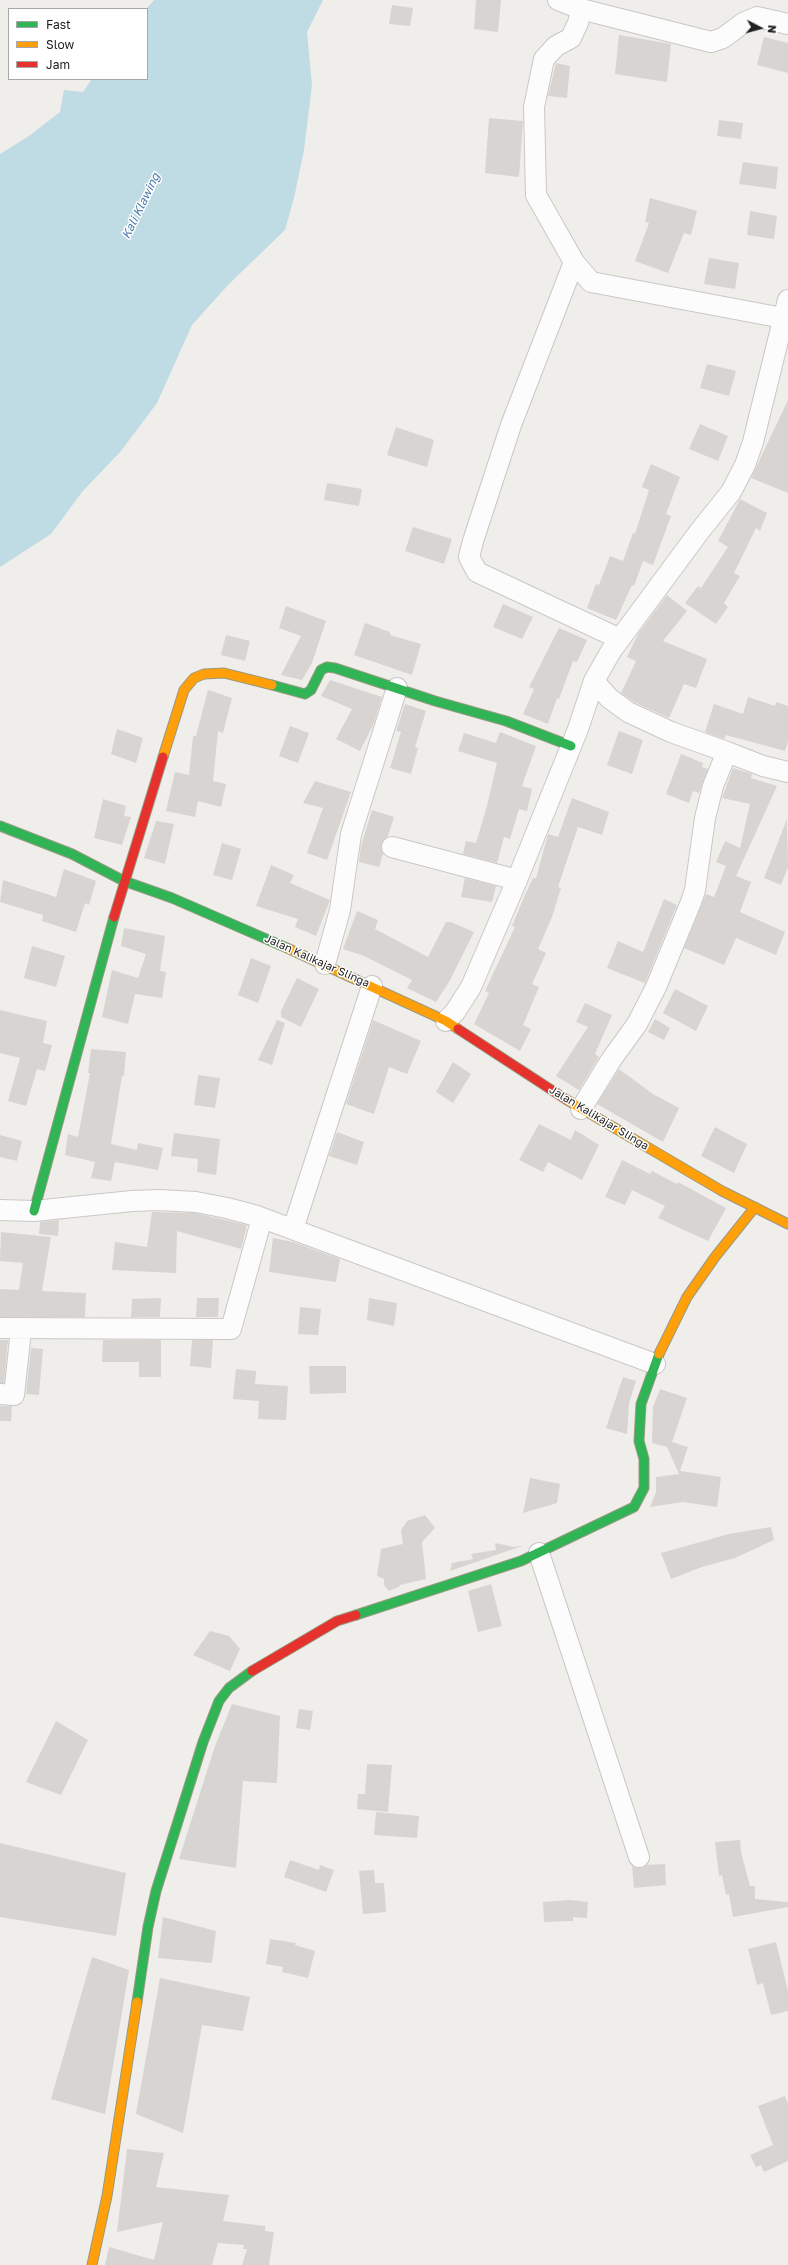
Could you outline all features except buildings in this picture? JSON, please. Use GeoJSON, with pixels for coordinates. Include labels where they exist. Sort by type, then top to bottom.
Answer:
{"type":"FeatureCollection","features":[{"type":"Feature","properties":{"kind":"street"},"geometry":{"type":"LineString","coordinates":[[558,0],[581,9],[711,42],[723,38],[743,23],[757,17],[788,24]]}},
{"type":"Feature","properties":{"kind":"street"},"geometry":{"type":"LineString","coordinates":[[446,1021],[455,1012],[471,987],[517,880],[571,746],[594,681],[620,639],[735,485],[753,442],[785,322],[591,282],[574,262],[536,196],[534,107],[544,59],[556,46],[572,38],[578,23],[581,9]]}},
{"type":"Feature","properties":{"kind":"street"},"geometry":{"type":"LineString","coordinates":[[574,262],[511,424],[473,540],[469,557],[477,572],[620,639]]}},
{"type":"Feature","properties":{"kind":"street"},"geometry":{"type":"LineString","coordinates":[[35,1207],[124,881],[184,690],[194,678],[204,674],[224,673],[305,694],[311,690],[321,670],[327,667],[348,671],[506,722],[571,746]]}},
{"type":"Feature","properties":{"kind":"street"},"geometry":{"type":"LineString","coordinates":[[594,681],[609,698],[628,712],[671,732],[763,766],[788,772]]}},
{"type":"Feature","properties":{"kind":"street"},"geometry":{"type":"LineString","coordinates":[[325,964],[340,910],[351,834],[397,688]]}},
{"type":"Feature","properties":{"kind":"street"},"geometry":{"type":"LineString","coordinates":[[582,1109],[611,1060],[637,1024],[656,987],[688,909],[695,890],[704,818],[713,786],[727,752]]}},
{"type":"Feature","properties":{"kind":"street","name":"Jalan Kalikajar Slinga"},"geometry":{"type":"LineString","coordinates":[[0,826],[72,854],[124,881],[172,898],[325,964],[446,1021],[582,1109],[722,1191],[788,1224]]}},
{"type":"Feature","properties":{"kind":"street"},"geometry":{"type":"LineString","coordinates":[[392,848],[517,880]]}},
{"type":"Feature","properties":{"kind":"street"},"geometry":{"type":"LineString","coordinates":[[293,1230],[372,986]]}},
{"type":"Feature","properties":{"kind":"street"},"geometry":{"type":"LineString","coordinates":[[0,1210],[159,1200],[196,1202],[227,1208],[262,1218],[655,1364]]}},
{"type":"Feature","properties":{"kind":"street"},"geometry":{"type":"LineString","coordinates":[[92,2265],[107,2196],[150,1920],[175,1827],[203,1742],[219,1701],[229,1688],[252,1671],[337,1621],[483,1574],[539,1553],[617,1513],[634,1507],[640,1499],[644,1488],[644,1459],[639,1441],[641,1404],[665,1338],[687,1297],[715,1257],[755,1208]]}},
{"type":"Feature","properties":{"kind":"street"},"geometry":{"type":"LineString","coordinates":[[0,1328],[21,1330],[231,1329],[262,1218]]}},
{"type":"Feature","properties":{"kind":"street"},"geometry":{"type":"LineString","coordinates":[[0,1394],[14,1395],[21,1330]]}},
{"type":"Feature","properties":{"kind":"street"},"geometry":{"type":"LineString","coordinates":[[539,1553],[639,1856]]}},
{"type":"Feature","properties":{"kind":"water","name":"Kali Klawing"},"geometry":{"type":"Polygon","coordinates":[[[154,0],[323,0],[307,32],[312,85],[304,150],[294,198],[285,230],[229,284],[192,325],[157,403],[121,451],[82,492],[51,534],[0,567],[0,154],[29,136],[60,112],[64,90],[83,92],[91,80],[148,80],[147,8],[154,0]]]}},
{"type":"Feature","properties":{"kind":"traffic: fast"},"geometry":{"type":"LineString","coordinates":[[272,685],[305,694],[311,690],[321,670],[327,667],[335,668],[435,701],[506,721],[571,746]]}},
{"type":"Feature","properties":{"kind":"traffic: fast"},"geometry":{"type":"LineString","coordinates":[[0,826],[72,854],[124,881],[172,898],[287,948]]}},
{"type":"Feature","properties":{"kind":"traffic: fast"},"geometry":{"type":"LineString","coordinates":[[34,1211],[114,917]]}},
{"type":"Feature","properties":{"kind":"traffic: fast"},"geometry":{"type":"LineString","coordinates":[[356,1615],[521,1561],[634,1507],[644,1488],[644,1459],[639,1441],[641,1404],[659,1354]]}},
{"type":"Feature","properties":{"kind":"traffic: fast"},"geometry":{"type":"LineString","coordinates":[[137,2002],[148,1927],[156,1891],[203,1742],[219,1701],[229,1688],[252,1671]]}},
{"type":"Feature","properties":{"kind":"traffic: slow"},"geometry":{"type":"LineString","coordinates":[[163,757],[184,690],[194,678],[204,674],[224,673],[272,685]]}},
{"type":"Feature","properties":{"kind":"traffic: slow"},"geometry":{"type":"LineString","coordinates":[[287,948],[446,1021],[458,1029]]}},
{"type":"Feature","properties":{"kind":"traffic: slow"},"geometry":{"type":"LineString","coordinates":[[567,1100],[722,1191],[788,1224]]}},
{"type":"Feature","properties":{"kind":"traffic: slow"},"geometry":{"type":"LineString","coordinates":[[659,1354],[687,1297],[715,1257],[755,1207]]}},
{"type":"Feature","properties":{"kind":"traffic: slow"},"geometry":{"type":"LineString","coordinates":[[92,2265],[107,2196],[137,2002]]}},
{"type":"Feature","properties":{"kind":"traffic: jam"},"geometry":{"type":"LineString","coordinates":[[114,917],[163,757]]}},
{"type":"Feature","properties":{"kind":"traffic: jam"},"geometry":{"type":"LineString","coordinates":[[458,1029],[567,1100]]}},
{"type":"Feature","properties":{"kind":"traffic: jam"},"geometry":{"type":"LineString","coordinates":[[252,1671],[337,1621],[356,1615]]}}]}
